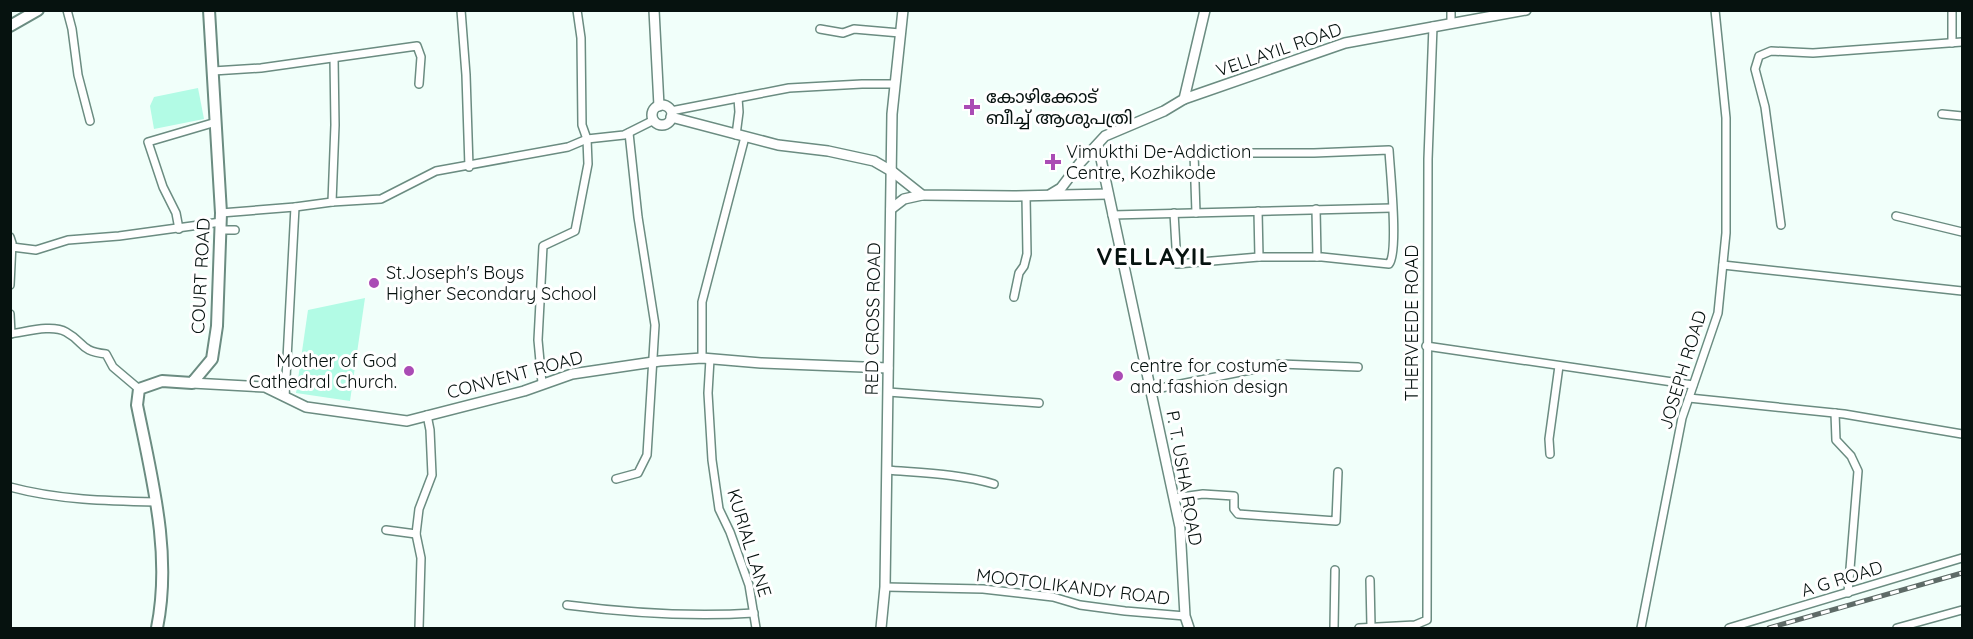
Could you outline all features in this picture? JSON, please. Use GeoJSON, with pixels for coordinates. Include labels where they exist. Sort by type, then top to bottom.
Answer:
{"type":"FeatureCollection","features":[{"type":"Feature","properties":{"kind":"main road"},"geometry":{"type":"LineString","coordinates":[[10,26],[38,10]]}},
{"type":"Feature","properties":{"kind":"main road","name":"COURT ROAD"},"geometry":{"type":"LineString","coordinates":[[192,383],[212,359],[218,326],[221,222],[209,10]]}},
{"type":"Feature","properties":{"kind":"main road"},"geometry":{"type":"LineString","coordinates":[[157,628],[163,559],[157,502],[137,405],[139,389],[162,381],[192,383]]}},
{"type":"Feature","properties":{"kind":"street"},"geometry":{"type":"LineString","coordinates":[[67,10],[78,75],[90,121]]}},
{"type":"Feature","properties":{"kind":"street"},"geometry":{"type":"LineString","coordinates":[[460,10],[466,75],[469,166]]}},
{"type":"Feature","properties":{"kind":"street"},"geometry":{"type":"LineString","coordinates":[[542,383],[538,340],[543,246],[575,231],[588,164],[587,139],[582,124],[581,38],[577,10]]}},
{"type":"Feature","properties":{"kind":"street"},"geometry":{"type":"LineString","coordinates":[[654,10],[659,106]]}},
{"type":"Feature","properties":{"kind":"street","name":"RED CROSS ROAD"},"geometry":{"type":"LineString","coordinates":[[881,628],[885,587],[894,84],[903,10]]}},
{"type":"Feature","properties":{"kind":"street"},"geometry":{"type":"LineString","coordinates":[[1184,99],[1204,10]]}},
{"type":"Feature","properties":{"kind":"street"},"geometry":{"type":"LineString","coordinates":[[1450,23],[1451,10]]}},
{"type":"Feature","properties":{"kind":"street","name":"VELLAYIL ROAD"},"geometry":{"type":"LineString","coordinates":[[1049,195],[1061,188],[1105,136],[1164,111],[1184,99],[1345,43],[1526,10]]}},
{"type":"Feature","properties":{"kind":"street","name":"JOSEPH ROAD"},"geometry":{"type":"LineString","coordinates":[[1641,628],[1682,418],[1718,313],[1726,233],[1726,118],[1715,10]]}},
{"type":"Feature","properties":{"kind":"street"},"geometry":{"type":"LineString","coordinates":[[1952,10],[1952,43]]}},
{"type":"Feature","properties":{"kind":"street","name":"THERVEEDE ROAD"},"geometry":{"type":"LineString","coordinates":[[1416,627],[1427,620],[1426,346],[1432,26]]}},
{"type":"Feature","properties":{"kind":"street"},"geometry":{"type":"LineString","coordinates":[[820,29],[843,33],[854,29],[900,33]]}},
{"type":"Feature","properties":{"kind":"street"},"geometry":{"type":"LineString","coordinates":[[1781,225],[1765,107],[1755,69],[1758,56],[1771,51],[1813,52],[1962,42]]}},
{"type":"Feature","properties":{"kind":"street"},"geometry":{"type":"LineString","coordinates":[[213,71],[261,68],[389,48],[417,46],[421,57],[419,84]]}},
{"type":"Feature","properties":{"kind":"street"},"geometry":{"type":"LineString","coordinates":[[332,202],[335,125],[334,58]]}},
{"type":"Feature","properties":{"kind":"street"},"geometry":{"type":"LineString","coordinates":[[894,84],[789,88],[671,114],[664,124],[658,124],[652,113],[655,108],[664,106],[671,114],[740,136],[778,145],[828,151],[874,161],[893,172],[922,195]]}},
{"type":"Feature","properties":{"kind":"street","name":"KURIAL LANE"},"geometry":{"type":"LineString","coordinates":[[738,98],[740,136],[702,302],[712,460],[719,509],[749,585],[756,628]]}},
{"type":"Feature","properties":{"kind":"street"},"geometry":{"type":"LineString","coordinates":[[1942,114],[1962,116]]}},
{"type":"Feature","properties":{"kind":"street"},"geometry":{"type":"LineString","coordinates":[[12,247],[36,250],[68,240],[179,229],[295,207],[332,202],[381,200],[436,171],[568,147],[587,139],[629,133],[654,120]]}},
{"type":"Feature","properties":{"kind":"street"},"geometry":{"type":"LineString","coordinates":[[179,229],[176,213],[163,187],[148,142],[216,122]]}},
{"type":"Feature","properties":{"kind":"street"},"geometry":{"type":"LineString","coordinates":[[616,479],[638,473],[647,455],[654,362],[655,325],[629,133]]}},
{"type":"Feature","properties":{"kind":"street","name":"P. T. USHA ROAD"},"geometry":{"type":"LineString","coordinates":[[1098,145],[1180,527],[1185,616],[1189,628]]}},
{"type":"Feature","properties":{"kind":"street"},"geometry":{"type":"LineString","coordinates":[[1174,213],[1177,264],[1259,257],[1317,257],[1389,264],[1392,261],[1394,238],[1389,150],[1194,153],[1196,213]]}},
{"type":"Feature","properties":{"kind":"street"},"geometry":{"type":"LineString","coordinates":[[891,209],[904,199],[922,195],[1108,194]]}},
{"type":"Feature","properties":{"kind":"street"},"geometry":{"type":"LineString","coordinates":[[1014,297],[1019,273],[1024,266],[1027,254],[1026,196]]}},
{"type":"Feature","properties":{"kind":"street"},"geometry":{"type":"LineString","coordinates":[[285,397],[295,207]]}},
{"type":"Feature","properties":{"kind":"street"},"geometry":{"type":"LineString","coordinates":[[1112,215],[1392,208]]}},
{"type":"Feature","properties":{"kind":"street"},"geometry":{"type":"LineString","coordinates":[[1316,210],[1317,257]]}},
{"type":"Feature","properties":{"kind":"street"},"geometry":{"type":"LineString","coordinates":[[1258,211],[1259,257]]}},
{"type":"Feature","properties":{"kind":"street"},"geometry":{"type":"LineString","coordinates":[[1896,216],[1962,232]]}},
{"type":"Feature","properties":{"kind":"street"},"geometry":{"type":"LineString","coordinates":[[221,222],[235,230]]}},
{"type":"Feature","properties":{"kind":"street"},"geometry":{"type":"LineString","coordinates":[[10,237],[12,247],[10,285]]}},
{"type":"Feature","properties":{"kind":"street"},"geometry":{"type":"LineString","coordinates":[[1723,265],[1962,291]]}},
{"type":"Feature","properties":{"kind":"street"},"geometry":{"type":"LineString","coordinates":[[10,314],[11,334],[51,329],[65,332],[90,352],[106,354],[113,367],[139,389]]}},
{"type":"Feature","properties":{"kind":"street"},"geometry":{"type":"LineString","coordinates":[[1426,346],[1693,385]]}},
{"type":"Feature","properties":{"kind":"street","name":"CONVENT ROAD"},"geometry":{"type":"LineString","coordinates":[[192,383],[265,387],[306,407],[406,421],[524,391],[572,374],[654,362],[706,359],[888,368]]}},
{"type":"Feature","properties":{"kind":"street"},"geometry":{"type":"LineString","coordinates":[[1151,390],[1280,364],[1358,367]]}},
{"type":"Feature","properties":{"kind":"street"},"geometry":{"type":"LineString","coordinates":[[1550,454],[1549,439],[1559,366]]}},
{"type":"Feature","properties":{"kind":"street"},"geometry":{"type":"LineString","coordinates":[[888,392],[1039,403]]}},
{"type":"Feature","properties":{"kind":"street"},"geometry":{"type":"LineString","coordinates":[[1689,398],[1835,413],[1962,434]]}},
{"type":"Feature","properties":{"kind":"street"},"geometry":{"type":"LineString","coordinates":[[1835,413],[1836,440],[1851,456],[1858,471],[1848,593]]}},
{"type":"Feature","properties":{"kind":"street"},"geometry":{"type":"LineString","coordinates":[[419,628],[421,558],[416,534],[419,509],[432,476],[427,415]]}},
{"type":"Feature","properties":{"kind":"street"},"geometry":{"type":"LineString","coordinates":[[887,470],[956,477],[994,484]]}},
{"type":"Feature","properties":{"kind":"street"},"geometry":{"type":"LineString","coordinates":[[1174,498],[1203,494],[1234,495],[1234,509],[1238,514],[1336,521],[1338,472]]}},
{"type":"Feature","properties":{"kind":"street"},"geometry":{"type":"LineString","coordinates":[[10,487],[38,494],[108,501],[157,502]]}},
{"type":"Feature","properties":{"kind":"street"},"geometry":{"type":"LineString","coordinates":[[386,530],[416,534]]}},
{"type":"Feature","properties":{"kind":"street","name":"A G ROAD"},"geometry":{"type":"LineString","coordinates":[[1729,628],[1962,558]]}},
{"type":"Feature","properties":{"kind":"street"},"geometry":{"type":"LineString","coordinates":[[1334,628],[1335,570]]}},
{"type":"Feature","properties":{"kind":"street"},"geometry":{"type":"LineString","coordinates":[[1370,580],[1371,626]]}},
{"type":"Feature","properties":{"kind":"street","name":"MOOTOLIKANDY ROAD"},"geometry":{"type":"LineString","coordinates":[[885,587],[983,589],[1053,597],[1080,605],[1114,610],[1185,616]]}},
{"type":"Feature","properties":{"kind":"street"},"geometry":{"type":"LineString","coordinates":[[567,605],[607,610],[713,616],[754,613]]}},
{"type":"Feature","properties":{"kind":"street"},"geometry":{"type":"LineString","coordinates":[[1897,628],[1962,610]]}},
{"type":"Feature","properties":{"kind":"street"},"geometry":{"type":"LineString","coordinates":[[1359,628],[1416,627]]}},
{"type":"Feature","properties":{"kind":"green space"},"geometry":{"type":"Polygon","coordinates":[[[198,88],[204,119],[154,129],[150,106],[154,97],[198,88]]]}},
{"type":"Feature","properties":{"kind":"green space"},"geometry":{"type":"Polygon","coordinates":[[[365,298],[350,401],[296,393],[308,310],[365,298]]]}},
{"type":"Feature","properties":{"kind":"railway"},"geometry":{"type":"LineString","coordinates":[[1769,628],[1962,573]]}},
{"type":"Feature","properties":{"kind":"place","name":"കോഴിക്കോട് ബീച്ച് ആശുപത്രി"},"geometry":{"type":"Point","coordinates":[972,107]}},
{"type":"Feature","properties":{"kind":"place","name":"Vimukthi De-Addiction Centre, Kozhikode"},"geometry":{"type":"Point","coordinates":[1053,162]}},
{"type":"Feature","properties":{"kind":"place","name":"St.Joseph's Boys Higher Secondary School"},"geometry":{"type":"Point","coordinates":[374,283]}},
{"type":"Feature","properties":{"kind":"place","name":"Mother of God Cathedral Church."},"geometry":{"type":"Point","coordinates":[409,371]}},
{"type":"Feature","properties":{"kind":"place","name":"centre for costume and fashion design"},"geometry":{"type":"Point","coordinates":[1118,376]}},
{"type":"Feature","properties":{"kind":"district","name":"VELLAYIL"},"geometry":{"type":"Point","coordinates":[1155,257]}}]}
